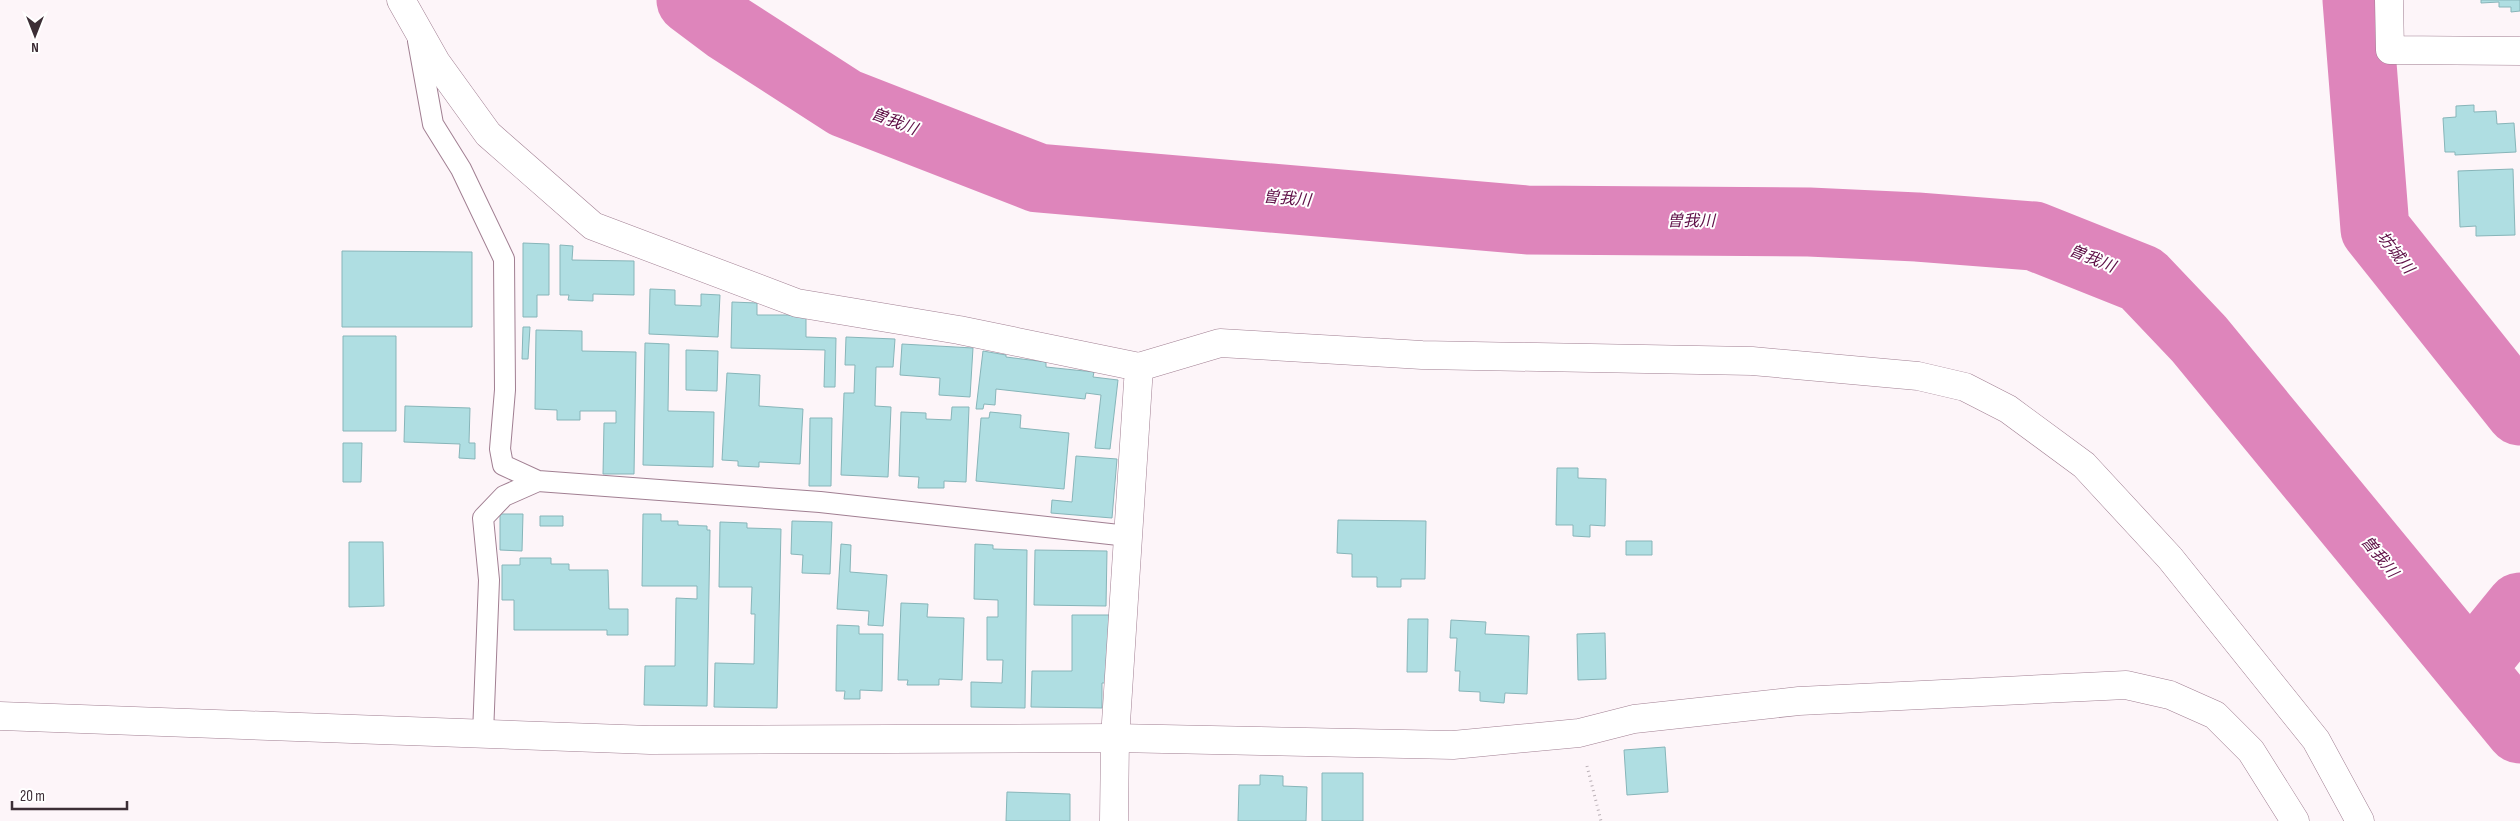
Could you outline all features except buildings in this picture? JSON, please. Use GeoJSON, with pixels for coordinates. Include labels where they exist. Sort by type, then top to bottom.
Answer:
{"type":"FeatureCollection","features":[{"type":"Feature","properties":{"kind":"street"},"geometry":{"type":"LineString","coordinates":[[402,0],[436,62],[488,134],[593,226],[797,303],[959,330],[1139,367],[1220,342],[1422,355],[1752,361],[1918,376],[1965,387],[2008,409],[2084,465],[2170,558],[2316,740],[2360,821]]}},
{"type":"Feature","properties":{"kind":"street"},"geometry":{"type":"LineString","coordinates":[[2389,0],[2390,50],[2520,51]]}},
{"type":"Feature","properties":{"kind":"street"},"geometry":{"type":"LineString","coordinates":[[1114,821],[1115,738],[1139,367]]}},
{"type":"Feature","properties":{"kind":"street"},"geometry":{"type":"LineString","coordinates":[[0,716],[650,740],[1115,738],[1453,745],[1579,733],[1634,719],[1800,701],[2126,685],[2170,695],[2215,715],[2251,751],[2296,821]]}},
{"type":"Feature","properties":{"kind":"lane"},"geometry":{"type":"LineString","coordinates":[[415,25],[433,124],[461,169],[504,258],[505,390],[500,449],[503,465],[538,481],[820,502],[1128,536]]}},
{"type":"Feature","properties":{"kind":"lane"},"geometry":{"type":"LineString","coordinates":[[483,734],[490,580],[483,518],[504,496],[538,481]]}},
{"type":"Feature","properties":{"kind":"path"},"geometry":{"type":"LineString","coordinates":[[1579,733],[1601,821]]}},
{"type":"Feature","properties":{"kind":"waterway","name":"曽我川"},"geometry":{"type":"LineString","coordinates":[[691,0],[727,27],[845,103],[1038,178],[1527,220],[1809,222],[1917,227],[2034,236],[2142,279],[2199,339],[2520,729]]}},
{"type":"Feature","properties":{"kind":"waterway","name":"坊城川"},"geometry":{"type":"LineString","coordinates":[[2357,0],[2375,229],[2520,411]]}},
{"type":"Feature","properties":{"kind":"waterway","name":"坊城川"},"geometry":{"type":"LineString","coordinates":[[2471,667],[2520,607]]}}]}
